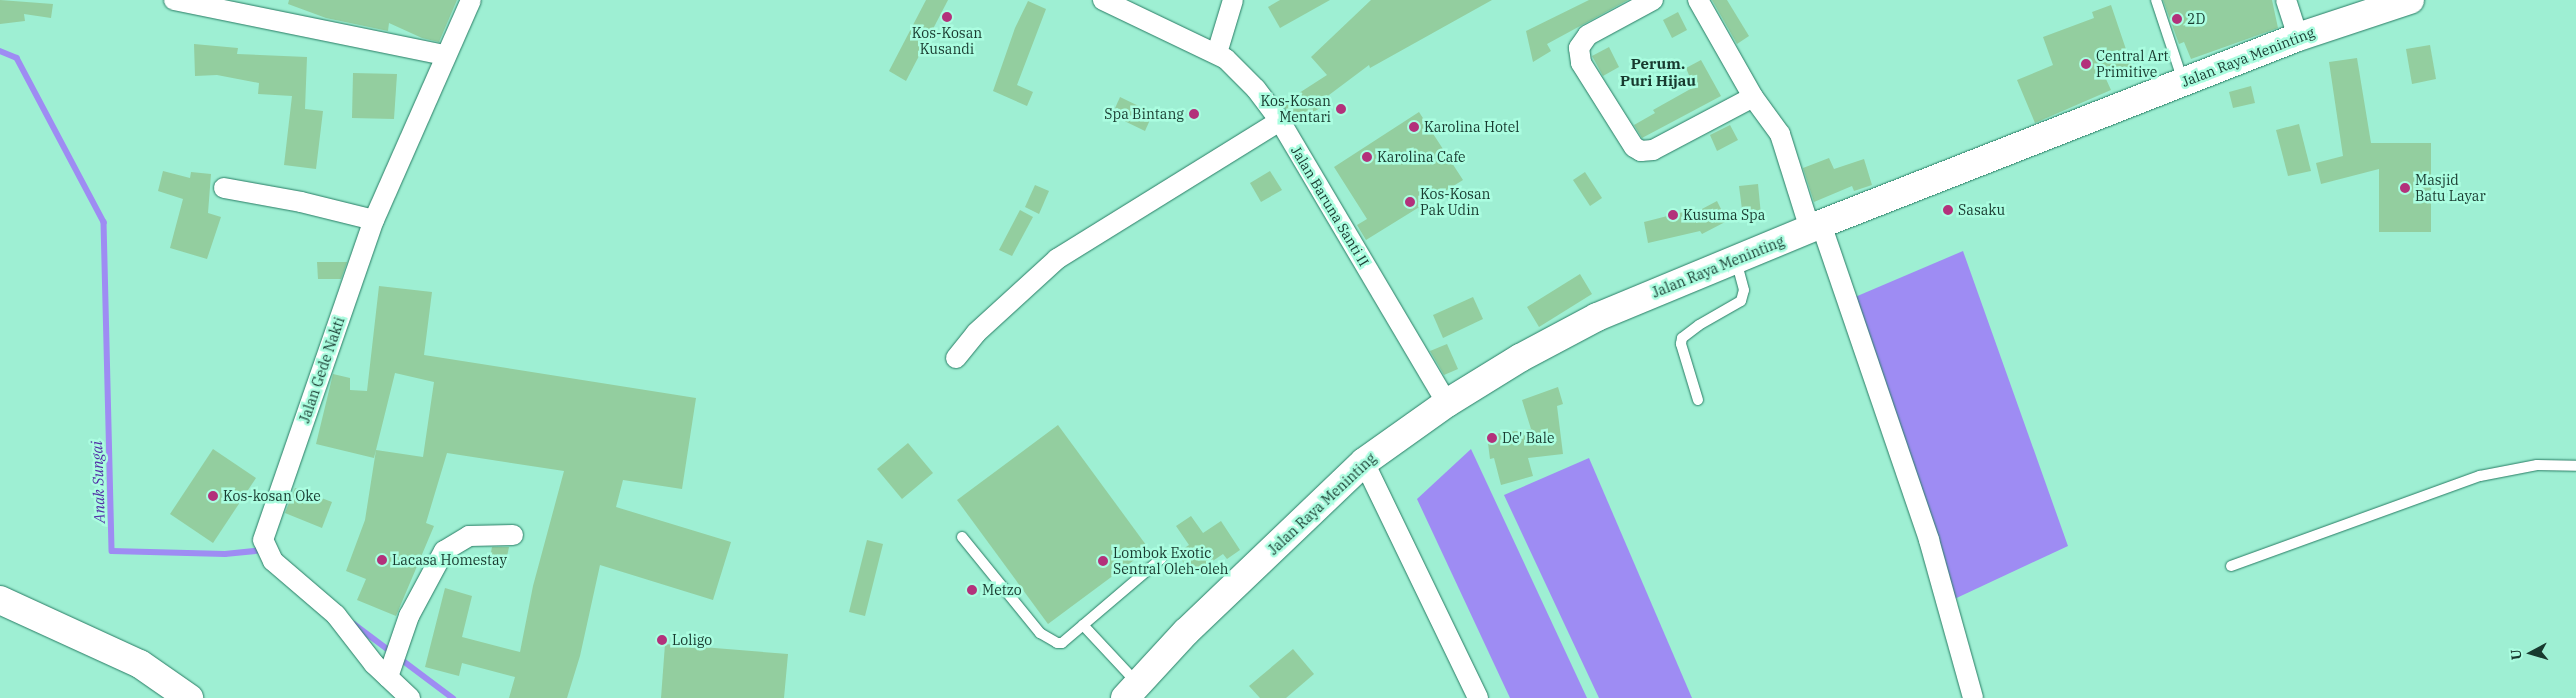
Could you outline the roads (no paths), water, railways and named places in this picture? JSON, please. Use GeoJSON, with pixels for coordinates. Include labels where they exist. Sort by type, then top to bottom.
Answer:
{"type":"FeatureCollection","features":[{"type":"Feature","properties":{"kind":"main road","name":"Jalan Raya Meninting"},"geometry":{"type":"LineString","coordinates":[[1131,691],[1186,632],[1364,462],[1447,403],[1597,317],[1816,226],[2298,36],[2410,0]]}},
{"type":"Feature","properties":{"kind":"main road"},"geometry":{"type":"LineString","coordinates":[[0,600],[140,664],[189,698]]}},
{"type":"Feature","properties":{"kind":"street"},"geometry":{"type":"LineString","coordinates":[[174,0],[445,55]]}},
{"type":"Feature","properties":{"kind":"street","name":"Jalan Gede Nakti"},"geometry":{"type":"LineString","coordinates":[[410,698],[393,664],[265,548],[374,220],[445,55],[471,0]]}},
{"type":"Feature","properties":{"kind":"street","name":"Jalan Baruna Santi II"},"geometry":{"type":"LineString","coordinates":[[1103,0],[1217,54],[1256,89],[1280,121],[1447,403]]}},
{"type":"Feature","properties":{"kind":"street"},"geometry":{"type":"LineString","coordinates":[[1217,54],[1233,0]]}},
{"type":"Feature","properties":{"kind":"street"},"geometry":{"type":"LineString","coordinates":[[1653,0],[1588,35],[1579,48],[1581,63],[1634,147],[1641,151],[1653,150],[1753,97]]}},
{"type":"Feature","properties":{"kind":"street"},"geometry":{"type":"LineString","coordinates":[[1698,0],[1753,97],[1780,134],[1816,226],[1929,540],[1973,698]]}},
{"type":"Feature","properties":{"kind":"street"},"geometry":{"type":"LineString","coordinates":[[2286,0],[2298,36]]}},
{"type":"Feature","properties":{"kind":"street"},"geometry":{"type":"LineString","coordinates":[[956,358],[976,333],[1057,259],[1280,121]]}},
{"type":"Feature","properties":{"kind":"street"},"geometry":{"type":"LineString","coordinates":[[224,188],[301,202],[374,220]]}},
{"type":"Feature","properties":{"kind":"street"},"geometry":{"type":"LineString","coordinates":[[1364,462],[1478,698]]}},
{"type":"Feature","properties":{"kind":"street"},"geometry":{"type":"LineString","coordinates":[[393,664],[410,616],[444,551],[469,536],[513,535]]}},
{"type":"Feature","properties":{"kind":"lane"},"geometry":{"type":"LineString","coordinates":[[2156,0],[2183,82]]}},
{"type":"Feature","properties":{"kind":"lane"},"geometry":{"type":"LineString","coordinates":[[1698,400],[1680,344],[1682,338],[1699,325],[1741,301],[1744,290],[1736,260]]}},
{"type":"Feature","properties":{"kind":"lane"},"geometry":{"type":"LineString","coordinates":[[2231,566],[2480,476],[2537,465],[2576,466]]}},
{"type":"Feature","properties":{"kind":"lane"},"geometry":{"type":"LineString","coordinates":[[962,537],[1048,639],[1062,643],[1162,558]]}},
{"type":"Feature","properties":{"kind":"lane"},"geometry":{"type":"LineString","coordinates":[[1083,625],[1131,691]]}},
{"type":"Feature","properties":{"kind":"waterway","name":"Anak Sungai"},"geometry":{"type":"LineString","coordinates":[[0,51],[17,58],[104,222],[112,551],[225,554],[265,550]]}},
{"type":"Feature","properties":{"kind":"waterway","name":"Anak Sungai"},"geometry":{"type":"LineString","coordinates":[[354,624],[453,698]]}},
{"type":"Feature","properties":{"kind":"place","name":"Kos-Kosan Kusandi"},"geometry":{"type":"Point","coordinates":[947,17]}},
{"type":"Feature","properties":{"kind":"place","name":"2D"},"geometry":{"type":"Point","coordinates":[2177,19]}},
{"type":"Feature","properties":{"kind":"place","name":"Central Art Primitive"},"geometry":{"type":"Point","coordinates":[2086,64]}},
{"type":"Feature","properties":{"kind":"place","name":"Kos-Kosan Mentari"},"geometry":{"type":"Point","coordinates":[1341,109]}},
{"type":"Feature","properties":{"kind":"place","name":"Spa Bintang"},"geometry":{"type":"Point","coordinates":[1194,114]}},
{"type":"Feature","properties":{"kind":"place","name":"Karolina Hotel"},"geometry":{"type":"Point","coordinates":[1414,127]}},
{"type":"Feature","properties":{"kind":"place","name":"Karolina Cafe"},"geometry":{"type":"Point","coordinates":[1367,157]}},
{"type":"Feature","properties":{"kind":"place","name":"Masjid Batu Layar"},"geometry":{"type":"Point","coordinates":[2405,188]}},
{"type":"Feature","properties":{"kind":"place","name":"Kos-Kosan Pak Udin"},"geometry":{"type":"Point","coordinates":[1410,202]}},
{"type":"Feature","properties":{"kind":"place","name":"Sasaku"},"geometry":{"type":"Point","coordinates":[1948,210]}},
{"type":"Feature","properties":{"kind":"place","name":"Kusuma Spa"},"geometry":{"type":"Point","coordinates":[1673,215]}},
{"type":"Feature","properties":{"kind":"place","name":"De' Bale"},"geometry":{"type":"Point","coordinates":[1492,438]}},
{"type":"Feature","properties":{"kind":"place","name":"Kos-kosan Oke"},"geometry":{"type":"Point","coordinates":[213,496]}},
{"type":"Feature","properties":{"kind":"place","name":"Lacasa Homestay"},"geometry":{"type":"Point","coordinates":[382,560]}},
{"type":"Feature","properties":{"kind":"place","name":"Lombok Exotic Sentral Oleh-oleh"},"geometry":{"type":"Point","coordinates":[1103,561]}},
{"type":"Feature","properties":{"kind":"place","name":"Metzo"},"geometry":{"type":"Point","coordinates":[972,590]}},
{"type":"Feature","properties":{"kind":"place","name":"Loligo"},"geometry":{"type":"Point","coordinates":[662,640]}},
{"type":"Feature","properties":{"kind":"district","name":"Perum. Puri Hijau"},"geometry":{"type":"Point","coordinates":[1658,72]}}]}
